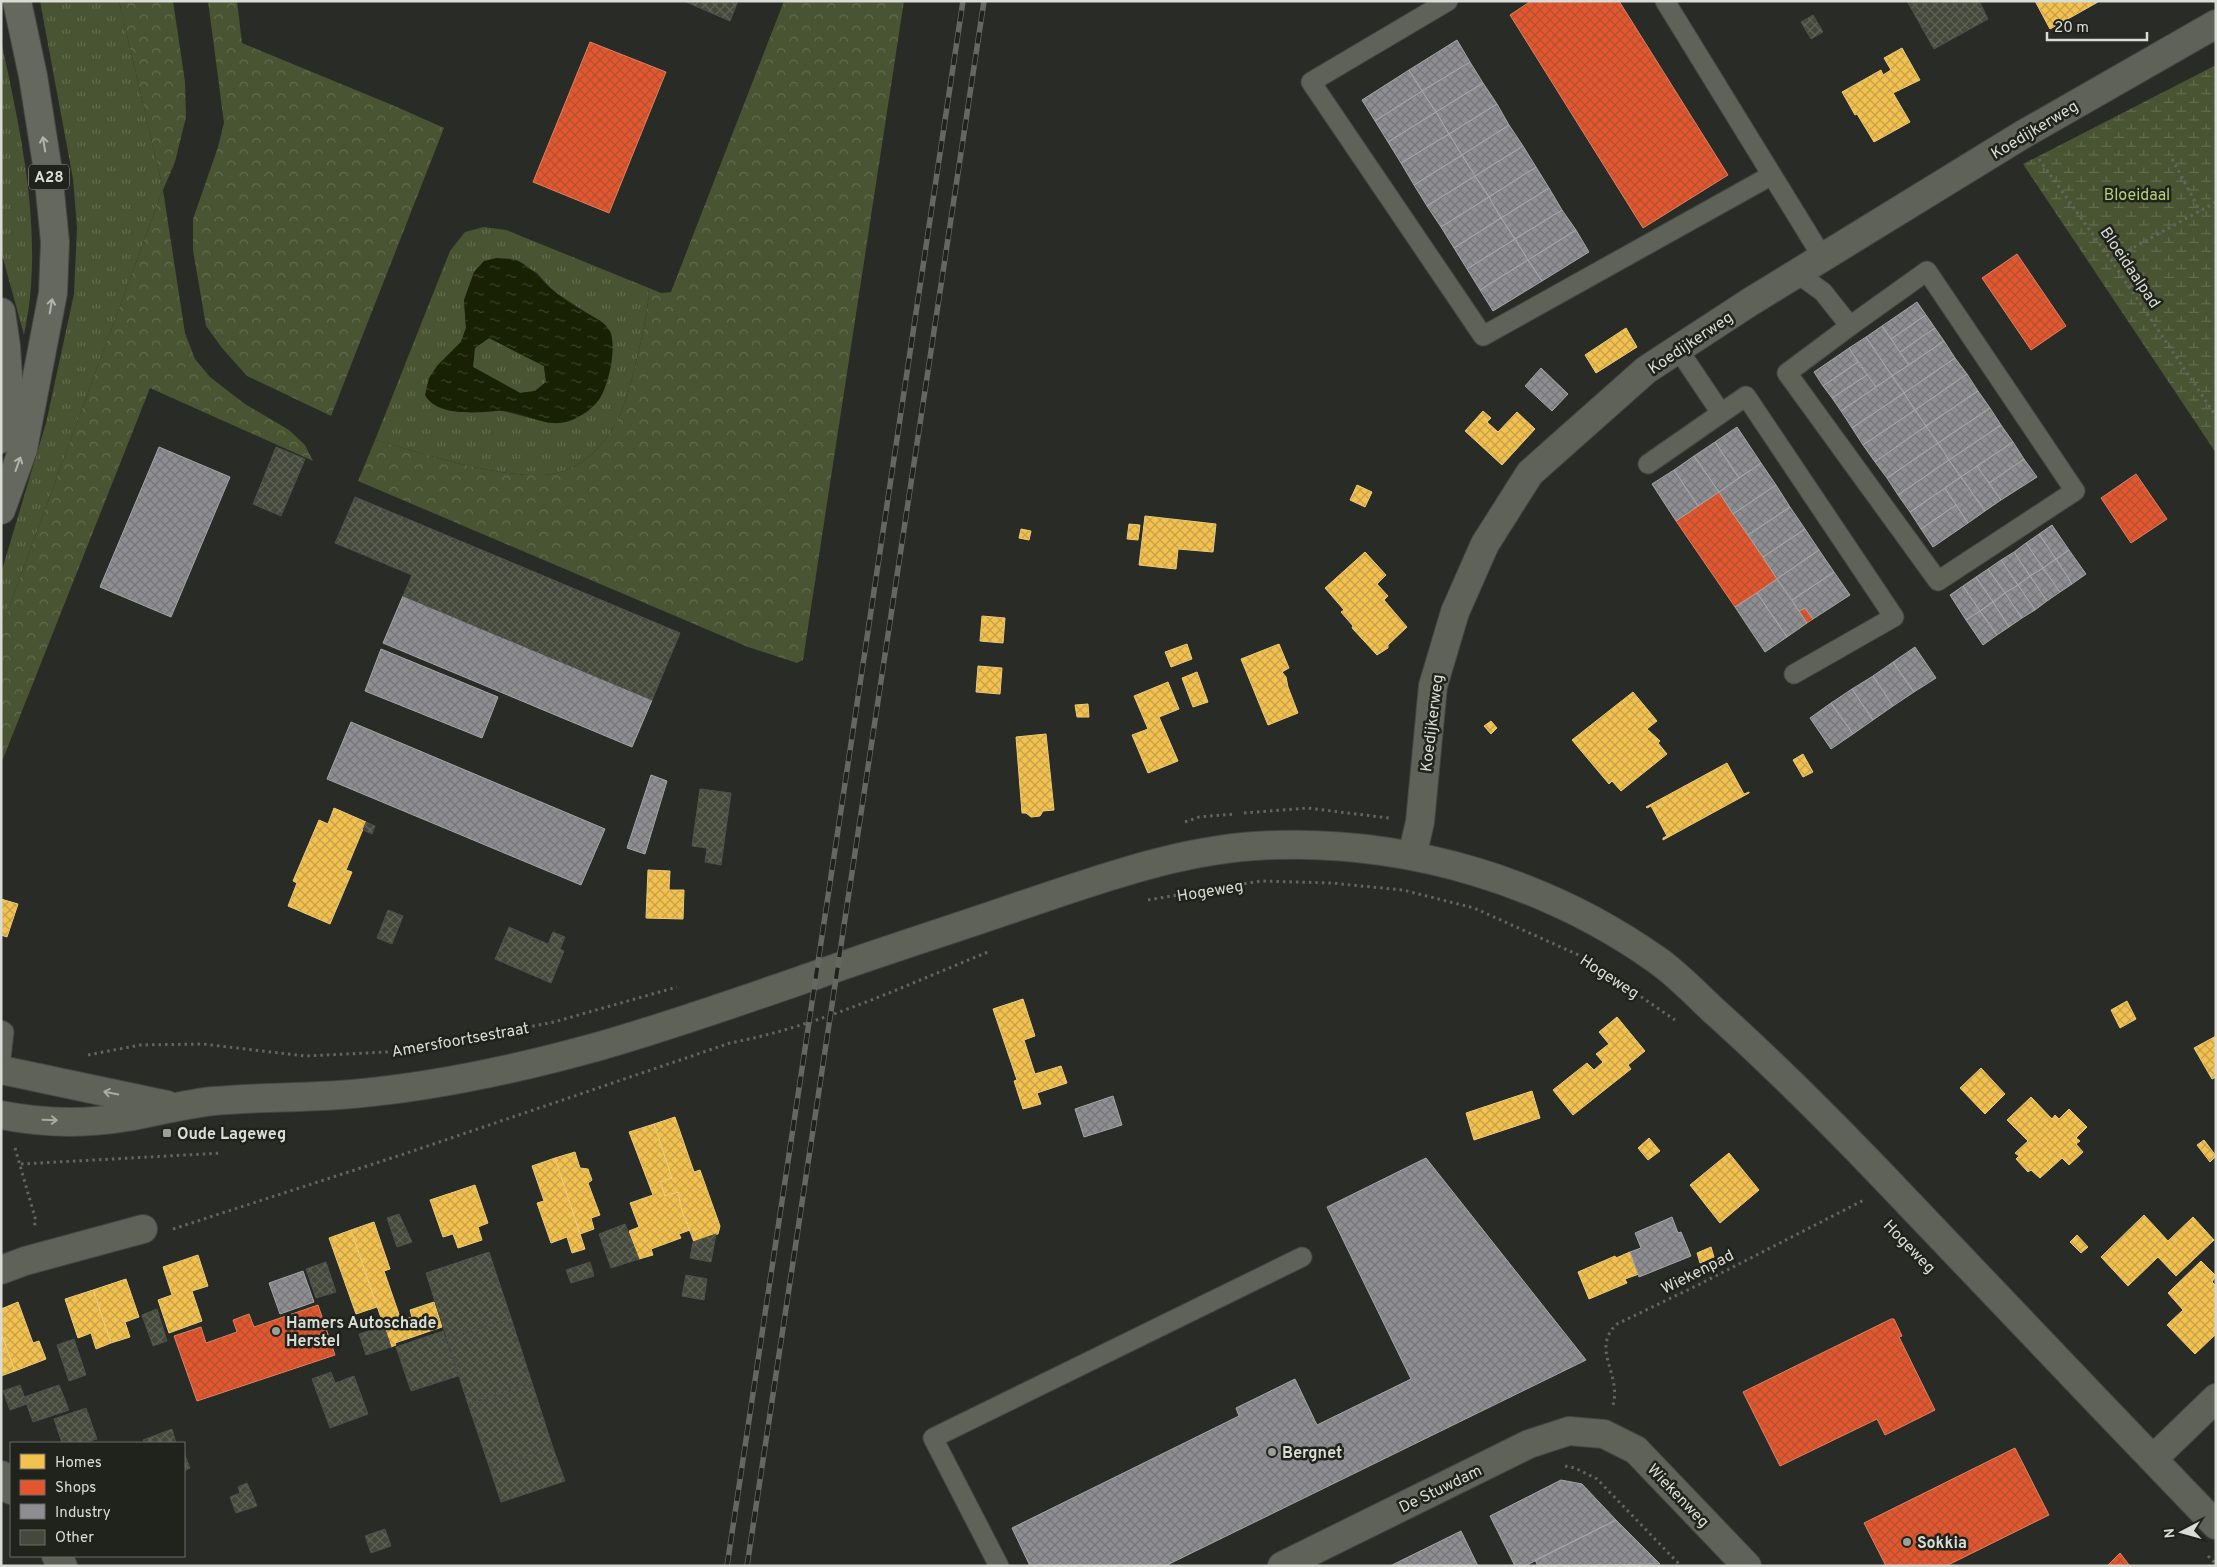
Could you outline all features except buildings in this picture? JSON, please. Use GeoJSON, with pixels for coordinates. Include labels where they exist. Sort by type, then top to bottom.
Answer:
{"type":"FeatureCollection","features":[{"type":"Feature","properties":{"kind":"highway","name":"A28"},"geometry":{"type":"LineString","coordinates":[[1,510],[23,449],[54,293],[55,242],[48,171],[34,76],[16,1]]}},
{"type":"Feature","properties":{"kind":"highway"},"geometry":{"type":"LineString","coordinates":[[1,312],[6,346],[10,408],[1,439]]}},
{"type":"Feature","properties":{"kind":"street","name":"Koedijkerweg"},"geometry":{"type":"LineString","coordinates":[[1412,856],[1420,822],[1433,686],[1455,612],[1485,544],[1530,473],[1646,370],[1678,349],[2022,135],[2216,24]]}},
{"type":"Feature","properties":{"kind":"street","name":"Hogeweg"},"geometry":{"type":"LineString","coordinates":[[176,1106],[217,1101],[288,1099],[361,1093],[457,1078],[544,1060],[723,1008],[837,967],[1121,872],[1193,854],[1271,845],[1352,846],[1412,856],[1508,881],[1581,914],[1659,961],[1783,1074],[2216,1526]]}},
{"type":"Feature","properties":{"kind":"street"},"geometry":{"type":"LineString","coordinates":[[1,1070],[176,1106]]}},
{"type":"Feature","properties":{"kind":"street"},"geometry":{"type":"LineString","coordinates":[[10,1116],[78,1121],[123,1118],[176,1106]]}},
{"type":"Feature","properties":{"kind":"street"},"geometry":{"type":"LineString","coordinates":[[13,1265],[143,1229]]}},
{"type":"Feature","properties":{"kind":"street"},"geometry":{"type":"LineString","coordinates":[[2153,1459],[2216,1398]]}},
{"type":"Feature","properties":{"kind":"street","name":"De Stuwdam"},"geometry":{"type":"LineString","coordinates":[[1282,1566],[1529,1444],[1569,1432],[1604,1434]]}},
{"type":"Feature","properties":{"kind":"street","name":"Wiekenweg"},"geometry":{"type":"LineString","coordinates":[[1604,1434],[1636,1450],[1748,1566]]}},
{"type":"Feature","properties":{"kind":"street"},"geometry":{"type":"LineString","coordinates":[[1,1475],[10,1488]]}},
{"type":"Feature","properties":{"kind":"lane"},"geometry":{"type":"LineString","coordinates":[[1448,1],[1311,82],[1482,336],[1772,175]]}},
{"type":"Feature","properties":{"kind":"lane"},"geometry":{"type":"LineString","coordinates":[[1665,1],[1823,258]]}},
{"type":"Feature","properties":{"kind":"lane"},"geometry":{"type":"LineString","coordinates":[[1927,271],[2075,491],[1938,581],[1787,373],[1850,326],[1927,271]]}},
{"type":"Feature","properties":{"kind":"lane"},"geometry":{"type":"LineString","coordinates":[[1798,274],[1823,292],[1850,326]]}},
{"type":"Feature","properties":{"kind":"lane"},"geometry":{"type":"LineString","coordinates":[[1678,349],[1721,413]]}},
{"type":"Feature","properties":{"kind":"lane"},"geometry":{"type":"LineString","coordinates":[[1648,464],[1746,396],[1894,617],[1794,674]]}},
{"type":"Feature","properties":{"kind":"lane"},"geometry":{"type":"LineString","coordinates":[[1,1030],[4,1032],[1,1058]]}},
{"type":"Feature","properties":{"kind":"lane"},"geometry":{"type":"LineString","coordinates":[[999,1566],[933,1438],[1302,1257]]}},
{"type":"Feature","properties":{"kind":"path","name":"Bloeidaalpad"},"geometry":{"type":"LineString","coordinates":[[2022,135],[2112,260],[2216,416]]}},
{"type":"Feature","properties":{"kind":"path"},"geometry":{"type":"LineString","coordinates":[[2172,160],[2200,211]]}},
{"type":"Feature","properties":{"kind":"path"},"geometry":{"type":"LineString","coordinates":[[2112,260],[2216,202]]}},
{"type":"Feature","properties":{"kind":"path"},"geometry":{"type":"LineString","coordinates":[[1181,824],[1199,818],[1306,808],[1420,822]]}},
{"type":"Feature","properties":{"kind":"path","name":"Hogeweg"},"geometry":{"type":"LineString","coordinates":[[1147,900],[1261,881],[1331,882],[1403,890],[1474,908],[1583,957],[1680,1023]]}},
{"type":"Feature","properties":{"kind":"path"},"geometry":{"type":"LineString","coordinates":[[143,1229],[162,1233],[407,1153],[730,1043],[761,1037],[808,1023],[992,951]]}},
{"type":"Feature","properties":{"kind":"path","name":"Amersfoortsestraat"},"geometry":{"type":"LineString","coordinates":[[78,1056],[140,1046],[203,1044],[306,1056],[406,1051],[554,1022],[684,985]]}},
{"type":"Feature","properties":{"kind":"path"},"geometry":{"type":"LineString","coordinates":[[10,1116],[13,1142],[36,1221],[13,1265]]}},
{"type":"Feature","properties":{"kind":"path"},"geometry":{"type":"LineString","coordinates":[[20,1164],[222,1153]]}},
{"type":"Feature","properties":{"kind":"path","name":"Hogeweg"},"geometry":{"type":"LineString","coordinates":[[1858,1193],[1871,1206]]}},
{"type":"Feature","properties":{"kind":"path","name":"Wiekenpad"},"geometry":{"type":"LineString","coordinates":[[1604,1434],[1614,1401],[1613,1377],[1605,1340],[1609,1332],[1617,1324],[1696,1286],[1865,1199]]}},
{"type":"Feature","properties":{"kind":"path"},"geometry":{"type":"LineString","coordinates":[[1562,1466],[1575,1468],[1597,1479],[1681,1566]]}},
{"type":"Feature","properties":{"kind":"path"},"geometry":{"type":"LineString","coordinates":[[2202,1550],[2216,1564]]}},
{"type":"Feature","properties":{"kind":"green space"},"geometry":{"type":"Polygon","coordinates":[[[40,1],[119,1],[163,189],[1,629],[1,573],[46,423],[74,294],[77,228],[73,179],[40,1]]]}},
{"type":"Feature","properties":{"kind":"green space"},"geometry":{"type":"Polygon","coordinates":[[[119,1],[173,1],[185,82],[186,117],[175,162],[163,190],[185,333],[195,359],[210,377],[245,404],[289,430],[305,445],[313,461],[150,388],[1,764],[1,629],[163,189],[119,1]]]}},
{"type":"Feature","properties":{"kind":"green space"},"geometry":{"type":"Polygon","coordinates":[[[208,1],[237,1],[242,43],[444,128],[331,416],[247,376],[222,348],[206,326],[193,250],[193,219],[218,147],[224,123],[208,1]]]}},
{"type":"Feature","properties":{"kind":"green space"},"geometry":{"type":"Polygon","coordinates":[[[784,1],[904,1],[803,660],[797,663],[748,647],[358,481],[375,440],[470,466],[522,475],[545,475],[564,471],[579,464],[602,444],[618,418],[629,389],[643,331],[649,288],[661,293],[671,292],[784,1]]]}},
{"type":"Feature","properties":{"kind":"green space"},"geometry":{"type":"Polygon","coordinates":[[[1,40],[20,131],[29,193],[32,255],[31,286],[24,335],[1,251],[1,40]]]}},
{"type":"Feature","properties":{"kind":"green space","name":"Bloeidaal"},"geometry":{"type":"Polygon","coordinates":[[[2216,65],[2216,453],[2023,164],[2216,65]]]}},
{"type":"Feature","properties":{"kind":"green space"},"geometry":{"type":"Polygon","coordinates":[[[484,227],[506,230],[649,288],[641,342],[629,389],[618,418],[611,432],[591,455],[579,464],[564,471],[545,475],[522,475],[497,471],[470,466],[375,440],[450,251],[465,232],[484,227]],[[515,260],[464,300],[466,328],[461,342],[437,366],[460,412],[499,410],[549,423],[587,412],[600,398],[608,378],[598,320],[553,291],[537,273],[515,260]]]}},
{"type":"Feature","properties":{"kind":"green space"},"geometry":{"type":"Polygon","coordinates":[[[489,338],[544,366],[546,382],[535,391],[520,393],[473,367],[474,348],[489,338]]]}},
{"type":"Feature","properties":{"kind":"water"},"geometry":{"type":"Polygon","coordinates":[[[497,258],[514,259],[522,263],[560,296],[600,321],[610,331],[613,346],[606,384],[597,402],[580,416],[571,421],[557,423],[505,411],[457,412],[438,407],[430,402],[425,395],[429,378],[437,366],[461,342],[466,328],[464,300],[474,272],[484,261],[497,258]],[[489,338],[475,348],[473,367],[520,393],[535,391],[546,382],[544,366],[489,338]]]}},
{"type":"Feature","properties":{"kind":"railway"},"geometry":{"type":"LineString","coordinates":[[727,1566],[963,1]]}},
{"type":"Feature","properties":{"kind":"railway"},"geometry":{"type":"LineString","coordinates":[[747,1566],[984,1]]}},
{"type":"Feature","properties":{"kind":"place","name":"Oude Lageweg"},"geometry":{"type":"Point","coordinates":[167,1133]}},
{"type":"Feature","properties":{"kind":"place","name":"Hamers Autoschade Herstel"},"geometry":{"type":"Point","coordinates":[276,1331]}},
{"type":"Feature","properties":{"kind":"place","name":"Bergnet"},"geometry":{"type":"Point","coordinates":[1272,1452]}},
{"type":"Feature","properties":{"kind":"place","name":"Sokkia"},"geometry":{"type":"Point","coordinates":[1907,1542]}}]}
